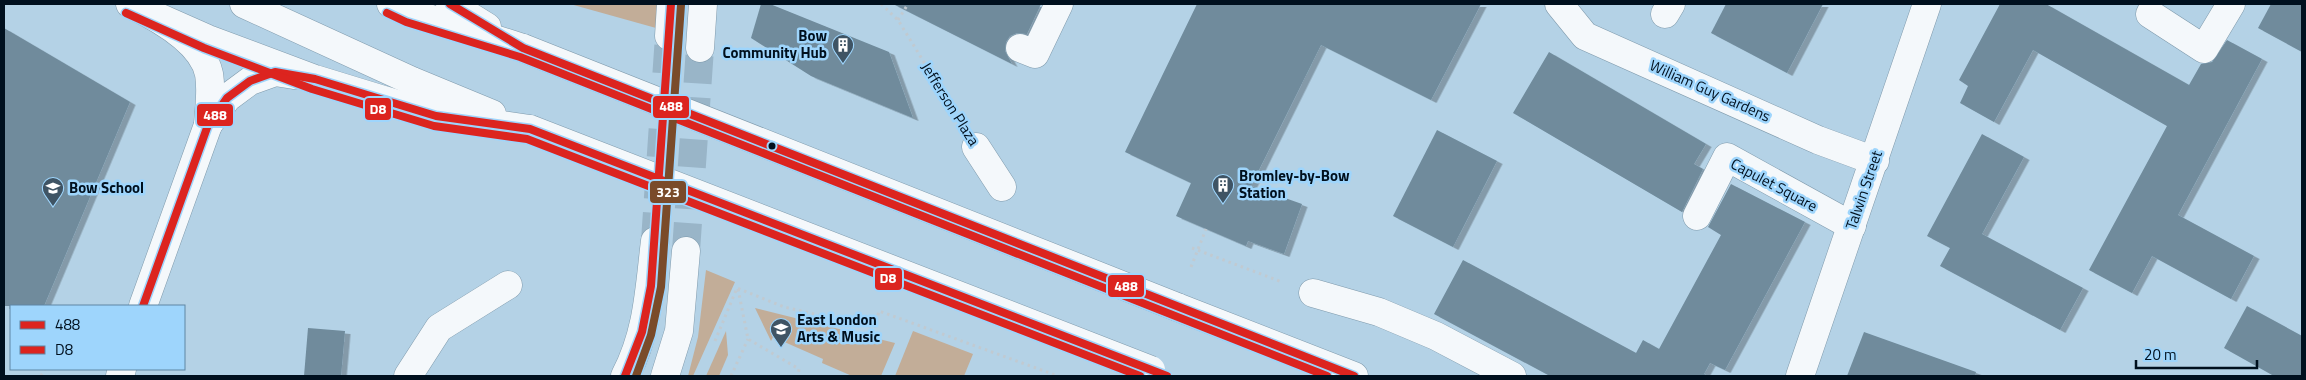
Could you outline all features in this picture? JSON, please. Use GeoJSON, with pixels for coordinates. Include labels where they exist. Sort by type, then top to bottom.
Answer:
{"type":"FeatureCollection","features":[{"type":"Feature","properties":{"kind":"main road"},"geometry":{"type":"LineString","coordinates":[[130,4],[315,80]]}},
{"type":"Feature","properties":{"kind":"main road"},"geometry":{"type":"LineString","coordinates":[[244,4],[412,81],[530,129],[1159,373]]}},
{"type":"Feature","properties":{"kind":"main road"},"geometry":{"type":"LineString","coordinates":[[391,4],[409,12],[523,48],[1354,376]]}},
{"type":"Feature","properties":{"kind":"main road"},"geometry":{"type":"LineString","coordinates":[[450,4],[523,48]]}},
{"type":"Feature","properties":{"kind":"main road"},"geometry":{"type":"LineString","coordinates":[[669,36],[672,4]]}},
{"type":"Feature","properties":{"kind":"main road"},"geometry":{"type":"LineString","coordinates":[[700,48],[703,4]]}},
{"type":"Feature","properties":{"kind":"main road"},"geometry":{"type":"LineString","coordinates":[[1020,48],[1035,54],[1060,4]]}},
{"type":"Feature","properties":{"kind":"main road","name":"William Guy Gardens"},"geometry":{"type":"LineString","coordinates":[[1560,4],[1585,36],[1818,140],[1875,161]]}},
{"type":"Feature","properties":{"kind":"main road","name":"Talwin Street"},"geometry":{"type":"LineString","coordinates":[[1800,376],[1875,161],[1927,4]]}},
{"type":"Feature","properties":{"kind":"main road"},"geometry":{"type":"LineString","coordinates":[[2150,14],[2204,49],[2231,4]]}},
{"type":"Feature","properties":{"kind":"main road"},"geometry":{"type":"LineString","coordinates":[[143,305],[208,125],[211,96],[208,72],[196,51],[181,34],[156,16]]}},
{"type":"Feature","properties":{"kind":"main road"},"geometry":{"type":"LineString","coordinates":[[208,125],[227,98],[250,81],[275,72],[315,80],[436,116],[530,129]]}},
{"type":"Feature","properties":{"kind":"main road","name":"Jefferson Plaza"},"geometry":{"type":"LineString","coordinates":[[976,147],[1002,187]]}},
{"type":"Feature","properties":{"kind":"main road","name":"Capulet Square"},"geometry":{"type":"LineString","coordinates":[[1697,216],[1727,157],[1852,226]]}},
{"type":"Feature","properties":{"kind":"main road"},"geometry":{"type":"LineString","coordinates":[[625,376],[634,359],[646,319],[655,241]]}},
{"type":"Feature","properties":{"kind":"main road"},"geometry":{"type":"LineString","coordinates":[[665,376],[679,331],[686,251]]}},
{"type":"Feature","properties":{"kind":"main road"},"geometry":{"type":"LineString","coordinates":[[408,376],[439,328],[508,285]]}},
{"type":"Feature","properties":{"kind":"main road"},"geometry":{"type":"LineString","coordinates":[[1313,293],[1378,312],[1436,336],[1512,376]]}},
{"type":"Feature","properties":{"kind":"path","name":"Jefferson Plaza"},"geometry":{"type":"LineString","coordinates":[[881,4],[898,20],[976,147]]}},
{"type":"Feature","properties":{"kind":"path"},"geometry":{"type":"LineString","coordinates":[[898,20],[908,4]]}},
{"type":"Feature","properties":{"kind":"path"},"geometry":{"type":"LineString","coordinates":[[1191,267],[1206,228]]}},
{"type":"Feature","properties":{"kind":"path"},"geometry":{"type":"LineString","coordinates":[[1192,248],[1284,283]]}},
{"type":"Feature","properties":{"kind":"path"},"geometry":{"type":"LineString","coordinates":[[738,288],[784,307],[875,328],[879,311],[1058,376]]}},
{"type":"Feature","properties":{"kind":"path"},"geometry":{"type":"LineString","coordinates":[[731,376],[748,339],[738,288]]}},
{"type":"Feature","properties":{"kind":"path"},"geometry":{"type":"LineString","coordinates":[[711,350],[738,288]]}},
{"type":"Feature","properties":{"kind":"path"},"geometry":{"type":"LineString","coordinates":[[748,339],[799,369],[798,376]]}},
{"type":"Feature","properties":{"kind":"shaded area"},"geometry":{"type":"Polygon","coordinates":[[[570,4],[658,4],[656,28],[570,4]]]}},
{"type":"Feature","properties":{"kind":"shaded area"},"geometry":{"type":"Polygon","coordinates":[[[706,270],[735,282],[693,376],[688,376],[698,337],[706,270]]]}},
{"type":"Feature","properties":{"kind":"shaded area"},"geometry":{"type":"Polygon","coordinates":[[[755,308],[895,343],[881,376],[852,376],[822,363],[823,359],[773,337],[771,341],[755,308]]]}},
{"type":"Feature","properties":{"kind":"shaded area"},"geometry":{"type":"Polygon","coordinates":[[[726,331],[728,355],[719,376],[706,376],[726,331]]]}},
{"type":"Feature","properties":{"kind":"shaded area"},"geometry":{"type":"Polygon","coordinates":[[[913,331],[973,354],[964,376],[895,376],[913,331]]]}},
{"type":"Feature","properties":{"kind":"building","name":"Bow Community Hub"},"geometry":{"type":"Polygon","coordinates":[[[761,4],[770,4],[889,52],[913,118],[811,76],[751,38],[761,4]]]}},
{"type":"Feature","properties":{"kind":"building"},"geometry":{"type":"Polygon","coordinates":[[[893,4],[1041,4],[1027,34],[1017,33],[1010,36],[1006,42],[1005,51],[1012,64],[893,4]]]}},
{"type":"Feature","properties":{"kind":"building"},"geometry":{"type":"Polygon","coordinates":[[[1197,4],[1481,4],[1431,100],[1321,45],[1251,186],[1302,204],[1284,254],[1248,241],[1246,246],[1176,216],[1191,183],[1125,152],[1197,4]]]}},
{"type":"Feature","properties":{"kind":"building"},"geometry":{"type":"Polygon","coordinates":[[[1726,4],[1823,4],[1787,73],[1711,33],[1726,4]]]}},
{"type":"Feature","properties":{"kind":"building"},"geometry":{"type":"Polygon","coordinates":[[[2000,4],[2046,4],[2189,85],[2201,64],[2212,62],[2227,40],[2262,59],[2178,215],[2254,256],[2231,299],[2152,256],[2132,293],[2089,270],[2167,126],[2033,50],[1994,122],[1960,103],[1968,86],[1959,80],[2000,4]]]}},
{"type":"Feature","properties":{"kind":"building"},"geometry":{"type":"Polygon","coordinates":[[[2271,4],[2302,4],[2302,52],[2258,28],[2271,4]]]}},
{"type":"Feature","properties":{"kind":"building","name":"Bow School"},"geometry":{"type":"Polygon","coordinates":[[[4,28],[130,102],[44,305],[4,306],[4,28]]]}},
{"type":"Feature","properties":{"kind":"building"},"geometry":{"type":"Polygon","coordinates":[[[1549,52],[1706,144],[1694,164],[1703,169],[1682,212],[1513,113],[1549,52]]]}},
{"type":"Feature","properties":{"kind":"building"},"geometry":{"type":"Polygon","coordinates":[[[1437,130],[1497,161],[1453,247],[1393,216],[1437,130]]]}},
{"type":"Feature","properties":{"kind":"building"},"geometry":{"type":"Polygon","coordinates":[[[1982,134],[2024,157],[1982,234],[2083,288],[2060,330],[1940,266],[1950,248],[1927,236],[1982,134]]]}},
{"type":"Feature","properties":{"kind":"building"},"geometry":{"type":"Polygon","coordinates":[[[1731,184],[1805,222],[1725,370],[1710,363],[1704,374],[1708,376],[1550,376],[1434,314],[1463,260],[1636,353],[1643,340],[1659,349],[1721,235],[1708,227],[1731,184]]]}},
{"type":"Feature","properties":{"kind":"building"},"geometry":{"type":"Polygon","coordinates":[[[2247,306],[2302,336],[2302,376],[2274,376],[2224,348],[2247,306]]]}},
{"type":"Feature","properties":{"kind":"building"},"geometry":{"type":"Polygon","coordinates":[[[308,328],[345,331],[341,376],[304,376],[308,328]]]}},
{"type":"Feature","properties":{"kind":"building"},"geometry":{"type":"Polygon","coordinates":[[[1864,332],[1976,372],[1975,376],[1847,376],[1864,332]]]}},
{"type":"Feature","properties":{"kind":"tunnel"},"geometry":{"type":"LineString","coordinates":[[655,241],[669,36]]}},
{"type":"Feature","properties":{"kind":"tunnel"},"geometry":{"type":"LineString","coordinates":[[686,251],[700,48]]}},
{"type":"Feature","properties":{"kind":"transit line","name":"488"},"geometry":{"type":"LineString","coordinates":[[450,4],[523,48],[1354,376]]}},
{"type":"Feature","properties":{"kind":"transit line","name":"488"},"geometry":{"type":"LineString","coordinates":[[625,376],[642,332],[651,286],[671,4]]}},
{"type":"Feature","properties":{"kind":"transit line","name":"323"},"geometry":{"type":"LineString","coordinates":[[636,376],[651,335],[661,287],[681,5]]}},
{"type":"Feature","properties":{"kind":"transit line","name":"D8"},"geometry":{"type":"LineString","coordinates":[[126,13],[204,48],[312,89],[434,126],[527,139],[1140,376]]}},
{"type":"Feature","properties":{"kind":"transit line","name":"D8"},"geometry":{"type":"LineString","coordinates":[[387,13],[406,22],[520,57],[1327,376]]}},
{"type":"Feature","properties":{"kind":"transit line","name":"488"},"geometry":{"type":"LineString","coordinates":[[143,305],[208,125],[227,98],[250,81],[275,72],[315,79],[436,116],[530,129],[1167,376]]}},
{"type":"Feature","properties":{"kind":"place","name":"Bow Community Hub"},"geometry":{"type":"Point","coordinates":[843,64]}},
{"type":"Feature","properties":{"kind":"place","name":"Bromley-by-Bow Station"},"geometry":{"type":"Point","coordinates":[1223,204]}},
{"type":"Feature","properties":{"kind":"place","name":"Bow School"},"geometry":{"type":"Point","coordinates":[53,207]}},
{"type":"Feature","properties":{"kind":"place","name":"East London Arts & Music"},"geometry":{"type":"Point","coordinates":[781,348]}}]}
